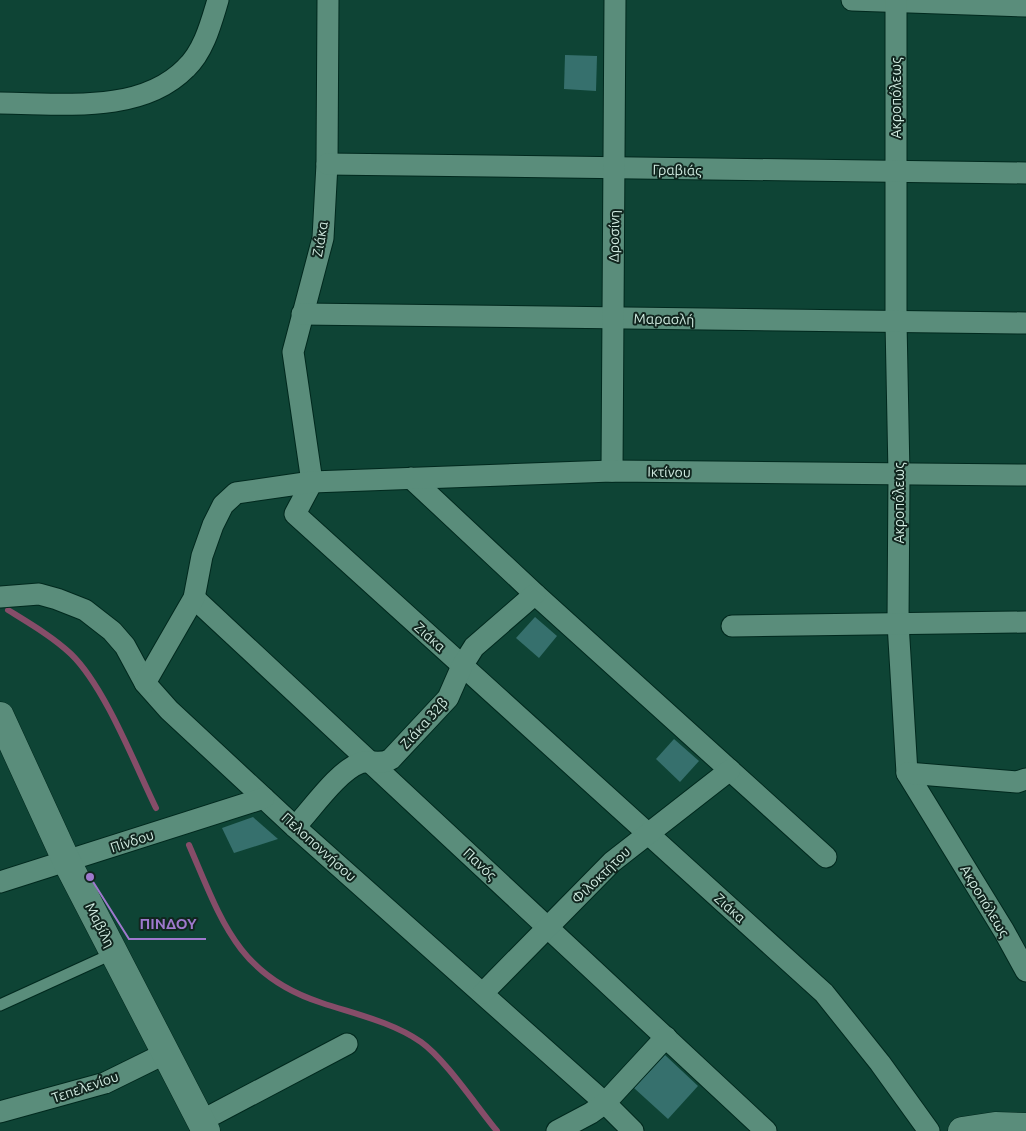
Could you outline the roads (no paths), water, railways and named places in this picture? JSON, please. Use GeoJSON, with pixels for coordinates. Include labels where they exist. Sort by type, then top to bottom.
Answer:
{"type":"FeatureCollection","features":[{"type":"Feature","properties":{"kind":"street"},"geometry":{"type":"LineString","coordinates":[[0,104],[118,100],[149,92],[177,76],[194,58],[203,41],[218,0]]}},
{"type":"Feature","properties":{"kind":"street","name":"Ζιάκα"},"geometry":{"type":"LineString","coordinates":[[328,0],[327,164],[323,238],[293,352],[312,482],[296,514],[835,1005],[885,1069],[929,1131]]}},
{"type":"Feature","properties":{"kind":"street","name":"Δροσίνη"},"geometry":{"type":"LineString","coordinates":[[612,471],[615,0]]}},
{"type":"Feature","properties":{"kind":"street"},"geometry":{"type":"LineString","coordinates":[[852,0],[1026,6]]}},
{"type":"Feature","properties":{"kind":"street","name":"Ακροπόλεως"},"geometry":{"type":"LineString","coordinates":[[896,1],[895,172],[899,474],[898,623],[907,774],[1004,931],[1026,971]]}},
{"type":"Feature","properties":{"kind":"street","name":"Γραβιάς"},"geometry":{"type":"LineString","coordinates":[[327,164],[1026,173]]}},
{"type":"Feature","properties":{"kind":"street","name":"Μαρασλή"},"geometry":{"type":"LineString","coordinates":[[302,314],[1026,323]]}},
{"type":"Feature","properties":{"kind":"street","name":"Ικτίνου"},"geometry":{"type":"LineString","coordinates":[[145,683],[194,598],[202,556],[213,525],[223,505],[236,492],[312,482],[612,471],[1026,475]]}},
{"type":"Feature","properties":{"kind":"street"},"geometry":{"type":"LineString","coordinates":[[411,478],[535,594],[826,857]]}},
{"type":"Feature","properties":{"kind":"street","name":"Πελοποννήσου"},"geometry":{"type":"LineString","coordinates":[[0,597],[39,594],[85,610],[112,631],[125,646],[145,683],[155,696],[295,827],[483,993],[605,1103],[633,1131]]}},
{"type":"Feature","properties":{"kind":"street","name":"Ζιάκα 32β"},"geometry":{"type":"LineString","coordinates":[[295,827],[347,771],[360,763],[386,762],[390,759],[448,698],[462,666],[474,648],[535,594]]}},
{"type":"Feature","properties":{"kind":"street","name":"Πανός"},"geometry":{"type":"LineString","coordinates":[[194,598],[766,1131]]}},
{"type":"Feature","properties":{"kind":"street"},"geometry":{"type":"LineString","coordinates":[[732,626],[1026,622]]}},
{"type":"Feature","properties":{"kind":"street","name":"Μαβίλη"},"geometry":{"type":"LineString","coordinates":[[0,718],[67,862],[203,1126]]}},
{"type":"Feature","properties":{"kind":"street","name":"Φιλοκτήτου"},"geometry":{"type":"LineString","coordinates":[[483,993],[612,862],[730,770]]}},
{"type":"Feature","properties":{"kind":"street"},"geometry":{"type":"LineString","coordinates":[[907,774],[1017,782],[1026,779]]}},
{"type":"Feature","properties":{"kind":"street","name":"Πίνδου"},"geometry":{"type":"LineString","coordinates":[[0,882],[264,798]]}},
{"type":"Feature","properties":{"kind":"street"},"geometry":{"type":"LineString","coordinates":[[557,1131],[591,1113],[605,1103],[666,1038]]}},
{"type":"Feature","properties":{"kind":"street"},"geometry":{"type":"LineString","coordinates":[[203,1126],[347,1044]]}},
{"type":"Feature","properties":{"kind":"street","name":"Τεπελενίου"},"geometry":{"type":"LineString","coordinates":[[0,1112],[105,1083],[166,1053]]}},
{"type":"Feature","properties":{"kind":"street"},"geometry":{"type":"LineString","coordinates":[[962,1131],[995,1126],[1026,1127]]}},
{"type":"Feature","properties":{"kind":"lane"},"geometry":{"type":"LineString","coordinates":[[0,1005],[114,953]]}},
{"type":"Feature","properties":{"kind":"waterway"},"geometry":{"type":"LineString","coordinates":[[8,610],[57,642],[84,668],[118,727],[156,808]]}},
{"type":"Feature","properties":{"kind":"waterway"},"geometry":{"type":"LineString","coordinates":[[189,845],[223,920],[236,942],[251,961],[270,977],[293,991],[322,1003],[386,1024],[421,1042],[450,1071],[497,1131]]}},
{"type":"Feature","properties":{"kind":"place","name":"ΠΙΝΔΟΥ"},"geometry":{"type":"Point","coordinates":[90,877]}}]}
